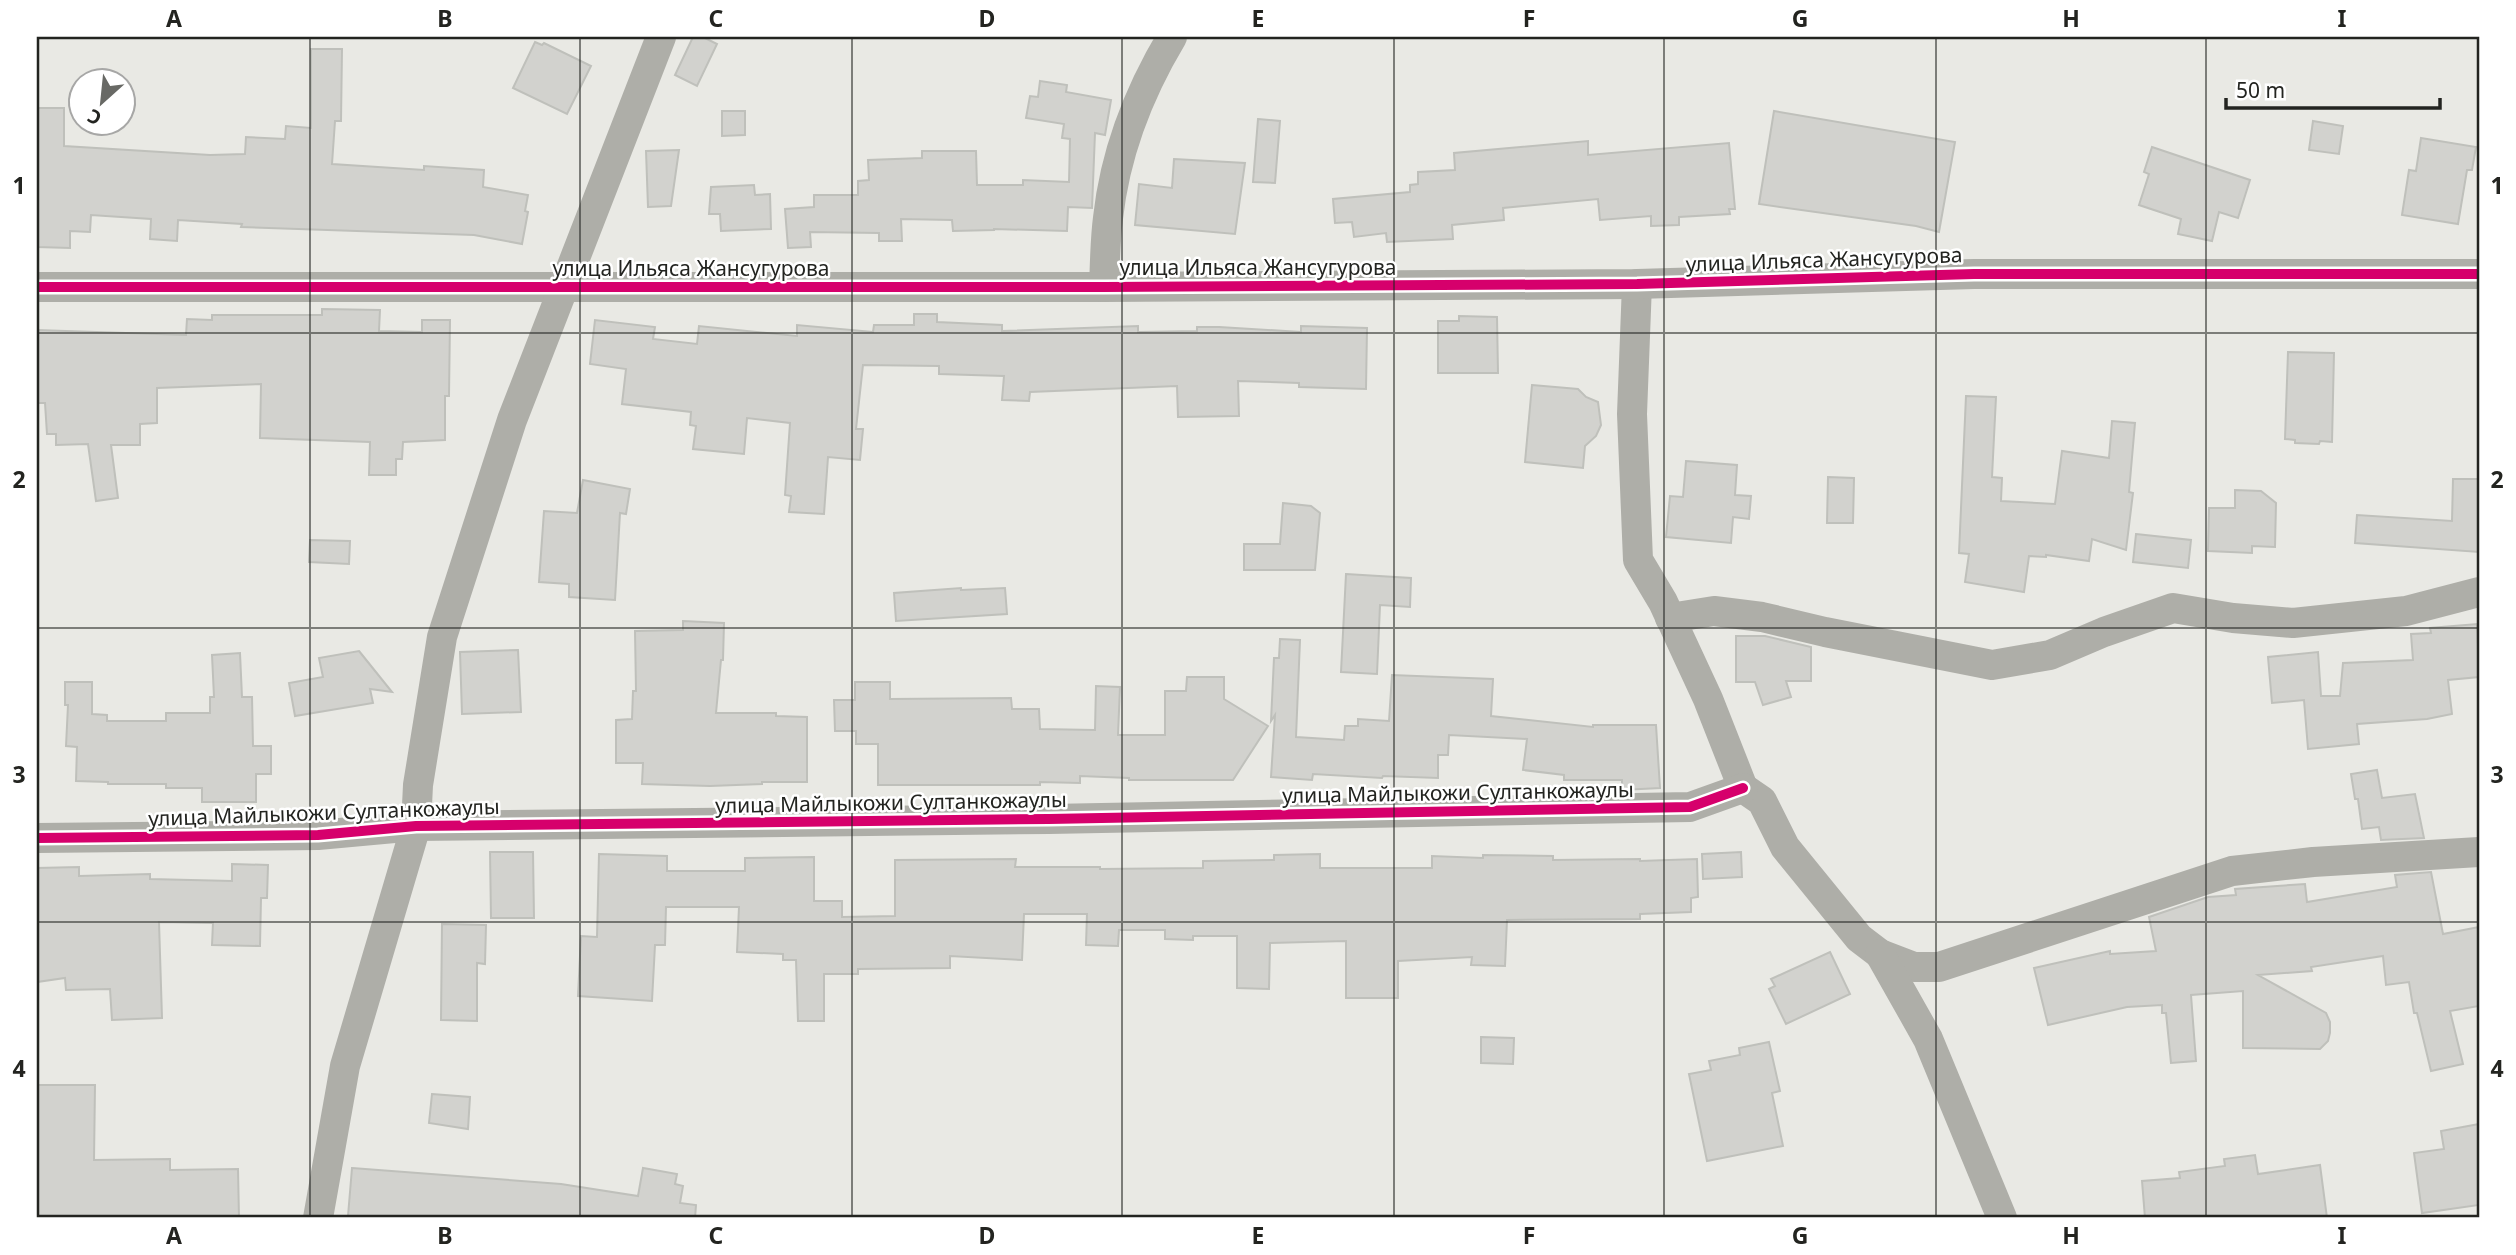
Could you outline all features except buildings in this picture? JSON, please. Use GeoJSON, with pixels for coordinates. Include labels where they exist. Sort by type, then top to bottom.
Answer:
{"type":"FeatureCollection","features":[{"type":"Feature","properties":{"kind":"street"},"geometry":{"type":"LineString","coordinates":[[318,1218],[345,1066],[416,826],[418,785],[442,638],[512,420],[661,37]]}},
{"type":"Feature","properties":{"kind":"street"},"geometry":{"type":"LineString","coordinates":[[1104,287],[1108,217],[1122,143],[1156,63],[1172,37]]}},
{"type":"Feature","properties":{"kind":"street","name":"улица Ильяса Жансугурова"},"geometry":{"type":"LineString","coordinates":[[37,287],[1104,287],[1637,284],[1975,274],[2479,274]]}},
{"type":"Feature","properties":{"kind":"street"},"geometry":{"type":"LineString","coordinates":[[1637,284],[1632,414],[1638,560],[1670,618],[1708,699],[1744,788],[1762,801],[1785,847],[1858,938],[1880,954],[1914,967],[1939,968],[2232,871],[2313,862],[2479,852]]}},
{"type":"Feature","properties":{"kind":"street"},"geometry":{"type":"LineString","coordinates":[[1670,618],[1714,611],[1762,617],[1890,646],[1992,664],[2050,654],[2173,608],[2233,618],[2293,623],[2406,611],[2479,592]]}},
{"type":"Feature","properties":{"kind":"street","name":"улица Майлыкожи Султанкожаулы"},"geometry":{"type":"LineString","coordinates":[[37,838],[318,835],[416,826],[1063,819],[1690,807],[1744,788]]}},
{"type":"Feature","properties":{"kind":"street"},"geometry":{"type":"LineString","coordinates":[[1880,954],[1928,1039],[2002,1218]]}},
{"type":"Feature","properties":{"kind":"cycle path"},"geometry":{"type":"LineString","coordinates":[[37,287],[1104,287],[1637,284],[1974,274],[2479,274]]}},
{"type":"Feature","properties":{"kind":"cycle path"},"geometry":{"type":"LineString","coordinates":[[37,838],[318,835],[416,826],[1049,819],[1690,807],[1743,788]]}}]}
